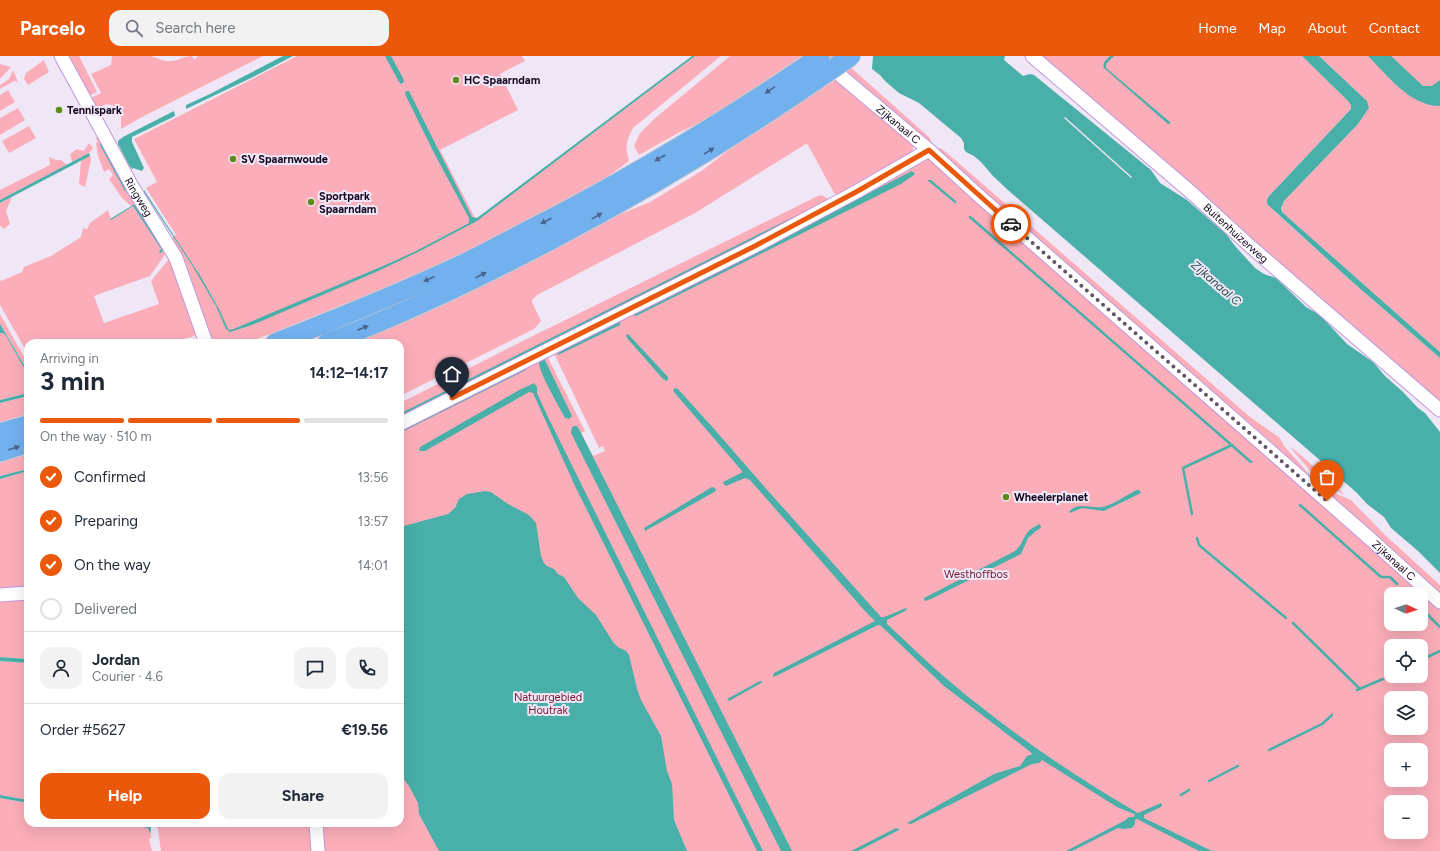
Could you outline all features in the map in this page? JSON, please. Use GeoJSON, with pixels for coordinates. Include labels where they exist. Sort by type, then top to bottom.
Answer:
{"type":"FeatureCollection","features":[{"type":"Feature","properties":{"kind":"highway"},"geometry":{"type":"LineString","coordinates":[[336,339],[468,282],[596,216],[705,154],[809,75],[820,56]]}},
{"type":"Feature","properties":{"kind":"highway"},"geometry":{"type":"LineString","coordinates":[[285,339],[349,314],[466,263],[581,204],[699,136],[751,103],[851,56]]}},
{"type":"Feature","properties":{"kind":"highway"},"geometry":{"type":"LineString","coordinates":[[0,433],[24,426]]}},
{"type":"Feature","properties":{"kind":"highway"},"geometry":{"type":"LineString","coordinates":[[0,452],[24,445]]}},
{"type":"Feature","properties":{"kind":"street","name":"Ringweg"},"geometry":{"type":"LineString","coordinates":[[62,56],[133,188],[176,258],[205,339]]}},
{"type":"Feature","properties":{"kind":"street","name":"Buitenhuizerweg"},"geometry":{"type":"LineString","coordinates":[[1032,56],[1440,410]]}},
{"type":"Feature","properties":{"kind":"street","name":"Zijkanaal C"},"geometry":{"type":"LineString","coordinates":[[841,76],[929,150],[1440,602]]}},
{"type":"Feature","properties":{"kind":"street"},"geometry":{"type":"LineString","coordinates":[[404,422],[755,246],[856,192],[929,150]]}},
{"type":"Feature","properties":{"kind":"street"},"geometry":{"type":"LineString","coordinates":[[0,594],[24,593]]}},
{"type":"Feature","properties":{"kind":"street"},"geometry":{"type":"LineString","coordinates":[[316,827],[318,851]]}},
{"type":"Feature","properties":{"kind":"green space"},"geometry":{"type":"Polygon","coordinates":[[[67,56],[79,56],[97,92],[88,96],[67,56]]]}},
{"type":"Feature","properties":{"kind":"green space"},"geometry":{"type":"Polygon","coordinates":[[[112,56],[150,56],[163,60],[174,61],[192,56],[194,60],[198,56],[263,56],[121,129],[121,108],[107,104],[94,109],[89,99],[101,93],[91,74],[111,65],[112,56]]]}},
{"type":"Feature","properties":{"kind":"green space","name":"Sportpark Spaarndam"},"geometry":{"type":"Polygon","coordinates":[[[297,56],[522,56],[525,61],[500,74],[518,110],[440,150],[475,218],[482,217],[695,56],[721,56],[633,128],[627,144],[629,161],[599,183],[494,239],[422,273],[257,339],[207,339],[169,239],[176,235],[146,188],[157,182],[134,139],[297,56]]]}},
{"type":"Feature","properties":{"kind":"green space"},"geometry":{"type":"Polygon","coordinates":[[[730,56],[802,56],[708,119],[680,132],[639,155],[634,146],[640,133],[654,119],[730,56]]]}},
{"type":"Feature","properties":{"kind":"green space"},"geometry":{"type":"Polygon","coordinates":[[[826,56],[838,56],[930,138],[930,143],[826,56]]]}},
{"type":"Feature","properties":{"kind":"green space"},"geometry":{"type":"Polygon","coordinates":[[[1036,56],[1302,56],[1348,101],[1351,105],[1351,109],[1269,196],[1273,210],[1349,279],[1440,358],[1440,407],[1036,56]]]}},
{"type":"Feature","properties":{"kind":"green space"},"geometry":{"type":"Polygon","coordinates":[[[1319,56],[1440,56],[1440,352],[1282,212],[1281,208],[1284,201],[1358,124],[1369,108],[1367,101],[1319,56]]]}},
{"type":"Feature","properties":{"kind":"green space"},"geometry":{"type":"Polygon","coordinates":[[[44,60],[49,72],[28,85],[24,79],[26,73],[44,60]]]}},
{"type":"Feature","properties":{"kind":"green space"},"geometry":{"type":"Polygon","coordinates":[[[0,64],[11,67],[0,79],[0,64]]]}},
{"type":"Feature","properties":{"kind":"green space"},"geometry":{"type":"Polygon","coordinates":[[[13,70],[18,82],[14,81],[0,89],[0,85],[9,79],[13,70]]]}},
{"type":"Feature","properties":{"kind":"green space"},"geometry":{"type":"Polygon","coordinates":[[[835,80],[841,82],[912,143],[913,148],[912,154],[839,195],[834,193],[808,145],[806,144],[695,213],[537,295],[532,302],[541,321],[534,329],[404,394],[404,339],[360,339],[618,215],[650,202],[703,170],[731,148],[835,80]]]}},
{"type":"Feature","properties":{"kind":"green space"},"geometry":{"type":"Polygon","coordinates":[[[8,90],[15,102],[0,111],[0,95],[8,90]]]}},
{"type":"Feature","properties":{"kind":"green space"},"geometry":{"type":"Polygon","coordinates":[[[18,108],[25,120],[0,135],[0,118],[18,108]]]}},
{"type":"Feature","properties":{"kind":"green space"},"geometry":{"type":"Polygon","coordinates":[[[29,126],[36,138],[9,153],[2,141],[29,126]]]}},
{"type":"Feature","properties":{"kind":"green space"},"geometry":{"type":"Polygon","coordinates":[[[98,136],[167,249],[150,276],[94,296],[104,323],[159,304],[151,281],[168,260],[173,261],[197,331],[194,336],[184,339],[24,339],[24,347],[0,305],[0,280],[1,281],[22,272],[24,267],[51,256],[81,237],[83,228],[87,229],[90,223],[108,210],[111,220],[133,206],[161,249],[160,253],[163,250],[135,205],[131,206],[122,198],[109,179],[113,175],[109,169],[104,172],[98,156],[96,143],[98,142],[96,138],[98,136]],[[102,144],[100,145],[126,191],[127,190],[102,144]]]}},
{"type":"Feature","properties":{"kind":"green space"},"geometry":{"type":"Polygon","coordinates":[[[89,143],[93,148],[89,153],[72,162],[70,154],[77,149],[84,151],[89,143]]]}},
{"type":"Feature","properties":{"kind":"green space"},"geometry":{"type":"Polygon","coordinates":[[[939,148],[954,159],[1250,417],[1280,438],[1284,446],[1309,474],[1309,477],[1308,478],[1050,255],[937,149],[939,148]]]}},
{"type":"Feature","properties":{"kind":"green space"},"geometry":{"type":"Polygon","coordinates":[[[90,155],[91,160],[85,187],[79,184],[81,160],[90,155]]]}},
{"type":"Feature","properties":{"kind":"green space"},"geometry":{"type":"Polygon","coordinates":[[[49,157],[56,160],[61,160],[67,165],[0,200],[0,190],[50,165],[49,157]]]}},
{"type":"Feature","properties":{"kind":"green space","name":"Westhoffbos"},"geometry":{"type":"Polygon","coordinates":[[[927,158],[930,158],[1418,587],[1384,587],[1384,631],[1428,631],[1428,595],[1440,606],[1440,851],[161,851],[158,827],[404,827],[404,425],[547,356],[585,431],[581,433],[593,456],[605,451],[603,446],[599,448],[554,353],[927,158]]]}},
{"type":"Feature","properties":{"kind":"green space"},"geometry":{"type":"Polygon","coordinates":[[[821,195],[829,199],[830,202],[404,418],[404,401],[821,195]]]}},
{"type":"Feature","properties":{"kind":"green space"},"geometry":{"type":"Polygon","coordinates":[[[12,197],[6,211],[10,224],[4,229],[0,226],[0,203],[12,197]]]}},
{"type":"Feature","properties":{"kind":"green space"},"geometry":{"type":"Polygon","coordinates":[[[0,314],[24,357],[24,365],[0,324],[0,314]]]}},
{"type":"Feature","properties":{"kind":"green space"},"geometry":{"type":"Polygon","coordinates":[[[0,333],[3,333],[24,368],[24,394],[0,400],[0,333]]]}},
{"type":"Feature","properties":{"kind":"green space"},"geometry":{"type":"Polygon","coordinates":[[[24,397],[24,415],[0,422],[0,403],[24,397]]]}},
{"type":"Feature","properties":{"kind":"green space"},"geometry":{"type":"Polygon","coordinates":[[[1289,446],[1302,456],[1345,495],[1313,474],[1289,446]]]}},
{"type":"Feature","properties":{"kind":"green space"},"geometry":{"type":"Polygon","coordinates":[[[24,455],[24,470],[0,476],[0,462],[24,455]]]}},
{"type":"Feature","properties":{"kind":"green space"},"geometry":{"type":"Polygon","coordinates":[[[24,472],[24,586],[0,588],[0,479],[24,472]]]}},
{"type":"Feature","properties":{"kind":"green space"},"geometry":{"type":"Polygon","coordinates":[[[1314,480],[1339,495],[1351,500],[1384,534],[1440,585],[1440,596],[1312,482],[1314,480]]]}},
{"type":"Feature","properties":{"kind":"green space"},"geometry":{"type":"Polygon","coordinates":[[[24,600],[24,659],[0,657],[0,602],[24,600]]]}},
{"type":"Feature","properties":{"kind":"green space"},"geometry":{"type":"Polygon","coordinates":[[[0,661],[24,663],[24,799],[0,795],[0,661]]]}},
{"type":"Feature","properties":{"kind":"green space"},"geometry":{"type":"Polygon","coordinates":[[[0,798],[24,802],[24,827],[142,827],[149,829],[149,833],[151,830],[151,838],[149,839],[152,851],[0,851],[0,798]]]}},
{"type":"Feature","properties":{"kind":"water"},"geometry":{"type":"Polygon","coordinates":[[[283,56],[293,56],[186,109],[186,105],[283,56]]]}},
{"type":"Feature","properties":{"kind":"water"},"geometry":{"type":"Polygon","coordinates":[[[385,56],[391,56],[403,78],[403,83],[401,84],[399,82],[385,56]]]}},
{"type":"Feature","properties":{"kind":"water"},"geometry":{"type":"Polygon","coordinates":[[[692,56],[695,56],[477,221],[376,272],[252,325],[230,332],[226,329],[216,306],[192,265],[144,192],[144,190],[201,277],[228,329],[231,330],[383,266],[414,252],[469,223],[469,218],[434,153],[405,94],[406,91],[409,91],[472,217],[477,218],[692,56]]]}},
{"type":"Feature","properties":{"kind":"water"},"geometry":{"type":"Polygon","coordinates":[[[873,56],[1005,56],[1004,60],[1023,76],[1030,74],[1034,75],[1151,170],[1160,183],[1187,200],[1226,234],[1255,268],[1264,274],[1276,278],[1306,307],[1320,315],[1347,344],[1373,362],[1385,376],[1425,413],[1440,432],[1440,573],[1418,551],[1391,528],[1384,517],[1367,504],[1357,493],[1009,191],[981,162],[966,152],[961,138],[919,103],[899,93],[885,81],[872,69],[873,56]]]}},
{"type":"Feature","properties":{"kind":"water"},"geometry":{"type":"Polygon","coordinates":[[[1110,56],[1114,56],[1106,64],[1106,68],[1170,122],[1170,124],[1168,124],[1104,68],[1104,63],[1110,56]]]}},
{"type":"Feature","properties":{"kind":"water"},"geometry":{"type":"Polygon","coordinates":[[[1302,56],[1319,56],[1367,101],[1369,108],[1358,124],[1284,201],[1281,208],[1282,212],[1440,352],[1440,358],[1349,279],[1267,204],[1269,196],[1351,109],[1351,105],[1348,101],[1302,56]]]}},
{"type":"Feature","properties":{"kind":"water"},"geometry":{"type":"Polygon","coordinates":[[[1368,56],[1391,56],[1423,86],[1432,86],[1440,80],[1440,106],[1429,105],[1409,95],[1392,81],[1368,56]]]}},
{"type":"Feature","properties":{"kind":"water"},"geometry":{"type":"Polygon","coordinates":[[[174,111],[175,116],[132,137],[132,142],[144,168],[142,171],[133,168],[131,171],[132,168],[130,167],[118,144],[118,141],[174,111]]]}},
{"type":"Feature","properties":{"kind":"water"},"geometry":{"type":"Polygon","coordinates":[[[101,143],[127,190],[125,191],[100,145],[101,143]]]}},
{"type":"Feature","properties":{"kind":"water"},"geometry":{"type":"Polygon","coordinates":[[[89,153],[90,156],[0,203],[0,200],[89,153]]]}},
{"type":"Feature","properties":{"kind":"water"},"geometry":{"type":"Polygon","coordinates":[[[912,171],[915,174],[901,184],[636,316],[633,315],[634,313],[912,171]]]}},
{"type":"Feature","properties":{"kind":"water"},"geometry":{"type":"Polygon","coordinates":[[[927,180],[931,180],[956,201],[956,204],[927,180]]]}},
{"type":"Feature","properties":{"kind":"water"},"geometry":{"type":"Polygon","coordinates":[[[133,205],[135,205],[162,246],[163,250],[161,253],[159,253],[161,249],[133,206],[111,220],[110,219],[133,205]]]}},
{"type":"Feature","properties":{"kind":"water"},"geometry":{"type":"Polygon","coordinates":[[[617,321],[620,321],[620,325],[558,355],[558,353],[617,321]]]}},
{"type":"Feature","properties":{"kind":"water"},"geometry":{"type":"Polygon","coordinates":[[[0,324],[24,365],[24,368],[6,336],[3,333],[0,333],[0,324]]]}},
{"type":"Feature","properties":{"kind":"water"},"geometry":{"type":"Polygon","coordinates":[[[627,334],[668,377],[668,380],[666,381],[662,378],[627,338],[627,334]]]}},
{"type":"Feature","properties":{"kind":"water"},"geometry":{"type":"Polygon","coordinates":[[[544,358],[572,416],[569,419],[565,418],[549,389],[539,366],[539,361],[544,358]]]}},
{"type":"Feature","properties":{"kind":"water"},"geometry":{"type":"Polygon","coordinates":[[[526,369],[404,431],[404,429],[526,369]]]}},
{"type":"Feature","properties":{"kind":"water"},"geometry":{"type":"Polygon","coordinates":[[[534,383],[537,387],[537,393],[547,415],[763,851],[757,851],[575,486],[533,393],[529,392],[425,451],[419,451],[420,447],[534,383]]]}},
{"type":"Feature","properties":{"kind":"water"},"geometry":{"type":"Polygon","coordinates":[[[675,388],[678,389],[715,430],[881,617],[906,608],[907,609],[887,620],[887,624],[944,676],[999,721],[1037,749],[1077,776],[1138,813],[1161,803],[1161,807],[1144,815],[1144,818],[1212,851],[1199,851],[1137,819],[1135,820],[1135,824],[1132,828],[1118,828],[1072,851],[1066,851],[1129,817],[1135,816],[1134,814],[1117,807],[1042,760],[1039,763],[1032,764],[911,824],[907,823],[994,774],[1020,766],[1027,756],[1033,754],[944,686],[880,625],[774,677],[774,673],[875,621],[750,480],[745,478],[726,486],[724,484],[723,482],[741,473],[742,471],[674,392],[673,390],[675,388]]]}},
{"type":"Feature","properties":{"kind":"water"},"geometry":{"type":"Polygon","coordinates":[[[24,394],[24,397],[0,403],[0,400],[24,394]]]}},
{"type":"Feature","properties":{"kind":"water"},"geometry":{"type":"Polygon","coordinates":[[[577,426],[581,433],[792,851],[781,851],[571,433],[572,427],[577,426]]]}},
{"type":"Feature","properties":{"kind":"water"},"geometry":{"type":"Polygon","coordinates":[[[24,470],[24,472],[0,479],[0,476],[24,470]]]}},
{"type":"Feature","properties":{"kind":"water"},"geometry":{"type":"Polygon","coordinates":[[[712,487],[715,488],[716,491],[645,531],[644,528],[712,487]]]}},
{"type":"Feature","properties":{"kind":"water"},"geometry":{"type":"Polygon","coordinates":[[[1137,490],[1141,493],[1104,511],[1082,508],[1070,513],[1069,512],[1080,506],[1106,506],[1137,490]]]}},
{"type":"Feature","properties":{"kind":"water"},"geometry":{"type":"Polygon","coordinates":[[[485,491],[491,492],[508,504],[529,515],[536,523],[541,556],[544,563],[564,577],[578,598],[596,615],[613,642],[618,647],[626,651],[629,655],[641,700],[661,736],[667,771],[672,784],[674,820],[687,851],[439,851],[419,814],[418,803],[404,779],[404,526],[448,514],[455,508],[459,499],[467,494],[485,491]]]}},
{"type":"Feature","properties":{"kind":"water"},"geometry":{"type":"Polygon","coordinates":[[[1040,524],[1041,528],[1028,538],[1021,554],[931,599],[924,600],[924,598],[1015,551],[1027,533],[1040,524]]]}},
{"type":"Feature","properties":{"kind":"water"},"geometry":{"type":"Polygon","coordinates":[[[0,657],[24,659],[24,663],[0,661],[0,657]]]}},
{"type":"Feature","properties":{"kind":"water"},"geometry":{"type":"Polygon","coordinates":[[[760,681],[763,682],[729,701],[727,699],[760,681]]]}},
{"type":"Feature","properties":{"kind":"water"},"geometry":{"type":"Polygon","coordinates":[[[0,795],[24,799],[24,802],[0,798],[0,795]]]}},
{"type":"Feature","properties":{"kind":"water"},"geometry":{"type":"Polygon","coordinates":[[[142,827],[151,827],[149,833],[149,829],[142,827]]]}},
{"type":"Feature","properties":{"kind":"water"},"geometry":{"type":"Polygon","coordinates":[[[896,828],[899,830],[858,851],[851,851],[896,828]]]}},
{"type":"Feature","properties":{"kind":"pier"},"geometry":{"type":"Polygon","coordinates":[[[1065,117],[1132,177],[1131,178],[1064,118],[1065,117]]]}},
{"type":"Feature","properties":{"kind":"waterway"},"geometry":{"type":"LineString","coordinates":[[970,217],[1251,462]]}},
{"type":"Feature","properties":{"kind":"waterway"},"geometry":{"type":"LineString","coordinates":[[404,413],[792,219]]}},
{"type":"Feature","properties":{"kind":"waterway"},"geometry":{"type":"LineString","coordinates":[[1192,514],[1183,468],[1232,445]]}},
{"type":"Feature","properties":{"kind":"waterway"},"geometry":{"type":"LineString","coordinates":[[1300,505],[1381,577],[1390,577],[1397,584]]}},
{"type":"Feature","properties":{"kind":"waterway"},"geometry":{"type":"LineString","coordinates":[[1197,538],[1199,545],[1286,618]]}},
{"type":"Feature","properties":{"kind":"waterway"},"geometry":{"type":"LineString","coordinates":[[1428,615],[1440,627]]}},
{"type":"Feature","properties":{"kind":"waterway"},"geometry":{"type":"LineString","coordinates":[[1293,623],[1360,689]]}},
{"type":"Feature","properties":{"kind":"waterway"},"geometry":{"type":"LineString","coordinates":[[1428,657],[1440,651]]}},
{"type":"Feature","properties":{"kind":"waterway"},"geometry":{"type":"LineString","coordinates":[[1357,690],[1383,679]]}},
{"type":"Feature","properties":{"kind":"waterway"},"geometry":{"type":"LineString","coordinates":[[1269,750],[1322,724],[1332,715]]}},
{"type":"Feature","properties":{"kind":"waterway"},"geometry":{"type":"LineString","coordinates":[[1209,781],[1238,766]]}},
{"type":"Feature","properties":{"kind":"waterway"},"geometry":{"type":"LineString","coordinates":[[1181,795],[1189,790]]}},
{"type":"Feature","properties":{"kind":"way so far"},"geometry":{"type":"LineString","coordinates":[[1011,224],[1327,501]]}},
{"type":"Feature","properties":{"kind":"place","name":"HC Spaarndam"},"geometry":{"type":"Point","coordinates":[456,80]}},
{"type":"Feature","properties":{"kind":"place","name":"Tennispark"},"geometry":{"type":"Point","coordinates":[59,110]}},
{"type":"Feature","properties":{"kind":"place","name":"SV Spaarnwoude"},"geometry":{"type":"Point","coordinates":[233,159]}},
{"type":"Feature","properties":{"kind":"place","name":"Sportpark Spaarndam"},"geometry":{"type":"Point","coordinates":[311,202]}},
{"type":"Feature","properties":{"kind":"place","name":"Wheelerplanet"},"geometry":{"type":"Point","coordinates":[1006,497]}},
{"type":"Feature","properties":{"kind":"route"},"geometry":{"type":"LineString","coordinates":[[452,398],[755,246],[856,192],[929,150],[1011,224]]}},
{"type":"Feature","properties":{"kind":"park label","name":"Natuurgebied Houtrak"},"geometry":{"type":"Point","coordinates":[548,703]}}]}
